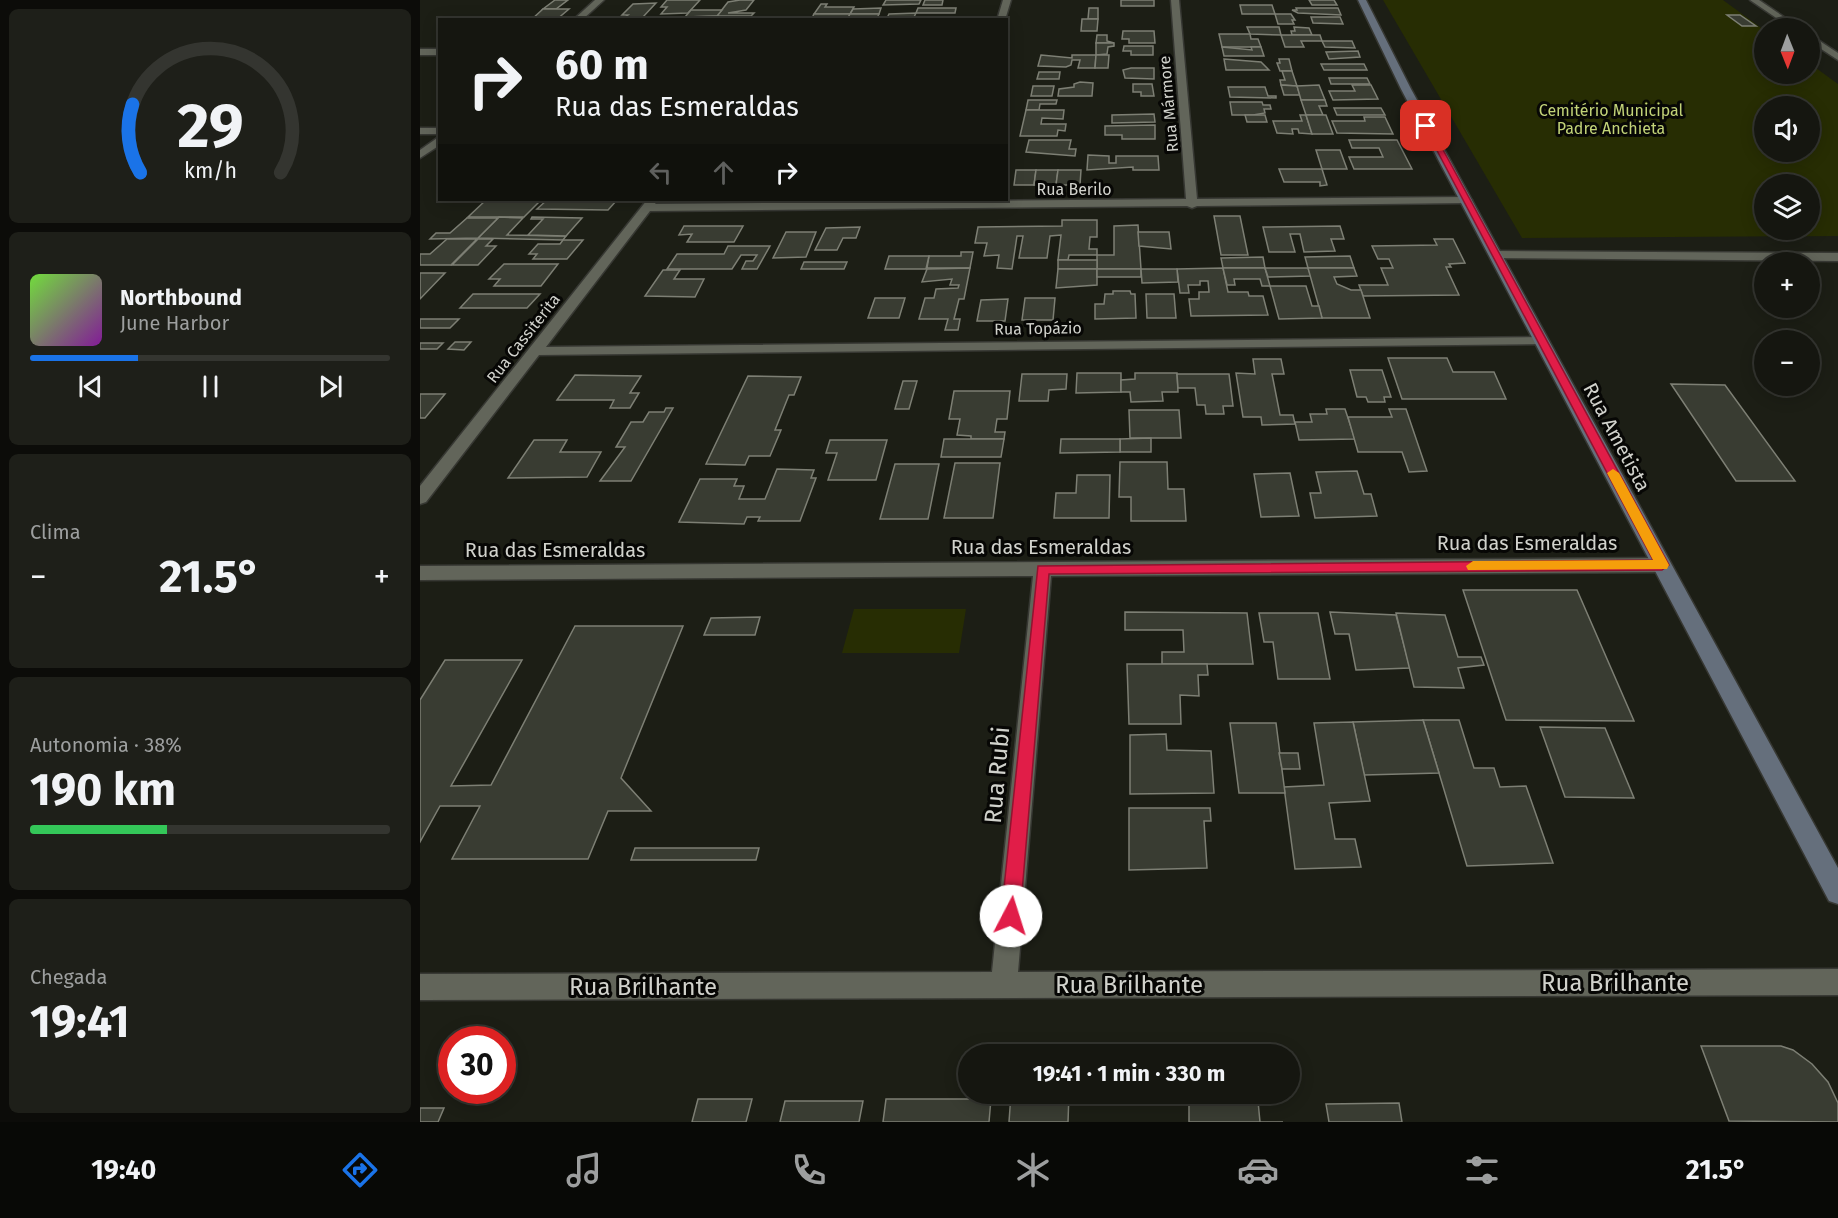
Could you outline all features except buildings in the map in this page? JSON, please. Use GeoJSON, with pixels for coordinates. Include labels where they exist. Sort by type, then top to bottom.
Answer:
{"type":"FeatureCollection","features":[{"type":"Feature","properties":{"kind":"street"},"geometry":{"type":"LineString","coordinates":[[579,18],[600,0]]}},
{"type":"Feature","properties":{"kind":"street"},"geometry":{"type":"LineString","coordinates":[[1002,18],[1007,0]]}},
{"type":"Feature","properties":{"kind":"street","name":"Rua Mármore"},"geometry":{"type":"LineString","coordinates":[[1175,0],[1192,205]]}},
{"type":"Feature","properties":{"kind":"street","name":"Rua Ametista"},"geometry":{"type":"LineString","coordinates":[[1362,0],[1541,341],[1838,892]]}},
{"type":"Feature","properties":{"kind":"street"},"geometry":{"type":"LineString","coordinates":[[1754,0],[1781,18]]}},
{"type":"Feature","properties":{"kind":"street"},"geometry":{"type":"LineString","coordinates":[[1820,45],[1838,57]]}},
{"type":"Feature","properties":{"kind":"street"},"geometry":{"type":"LineString","coordinates":[[420,52],[438,52]]}},
{"type":"Feature","properties":{"kind":"street"},"geometry":{"type":"LineString","coordinates":[[420,131],[438,131]]}},
{"type":"Feature","properties":{"kind":"street"},"geometry":{"type":"LineString","coordinates":[[420,155],[438,142]]}},
{"type":"Feature","properties":{"kind":"street","name":"Rua Berilo"},"geometry":{"type":"LineString","coordinates":[[650,204],[1192,205],[1466,200]]}},
{"type":"Feature","properties":{"kind":"street","name":"Rua Cassiterita"},"geometry":{"type":"LineString","coordinates":[[420,498],[650,204]]}},
{"type":"Feature","properties":{"kind":"street"},"geometry":{"type":"LineString","coordinates":[[1496,255],[1838,258]]}},
{"type":"Feature","properties":{"kind":"street","name":"Rua Topázio"},"geometry":{"type":"LineString","coordinates":[[535,351],[1541,341]]}},
{"type":"Feature","properties":{"kind":"street","name":"Rua das Esmeraldas"},"geometry":{"type":"LineString","coordinates":[[420,573],[1662,565]]}},
{"type":"Feature","properties":{"kind":"street","name":"Rua Rubi"},"geometry":{"type":"LineString","coordinates":[[1004,986],[1043,569]]}},
{"type":"Feature","properties":{"kind":"street","name":"Rua Brilhante"},"geometry":{"type":"LineString","coordinates":[[420,987],[1838,982]]}},
{"type":"Feature","properties":{"kind":"green space","name":"Cemitério Municipal Padre Anchieta"},"geometry":{"type":"Polygon","coordinates":[[[1383,0],[1723,0],[1754,23],[1754,84],[1820,84],[1820,71],[1838,84],[1838,236],[1820,236],[1820,174],[1754,174],[1754,237],[1522,238],[1383,0]]]}},
{"type":"Feature","properties":{"kind":"green space"},"geometry":{"type":"Polygon","coordinates":[[[854,609],[966,609],[959,653],[842,653],[854,609]]]}},
{"type":"Feature","properties":{"kind":"slow traffic"},"geometry":{"type":"LineString","coordinates":[[1473,566],[1662,565],[1613,473]]}},
{"type":"Feature","properties":{"kind":"route"},"geometry":{"type":"LineString","coordinates":[[1011,916],[1043,569],[1662,565],[1426,126]]}}]}
